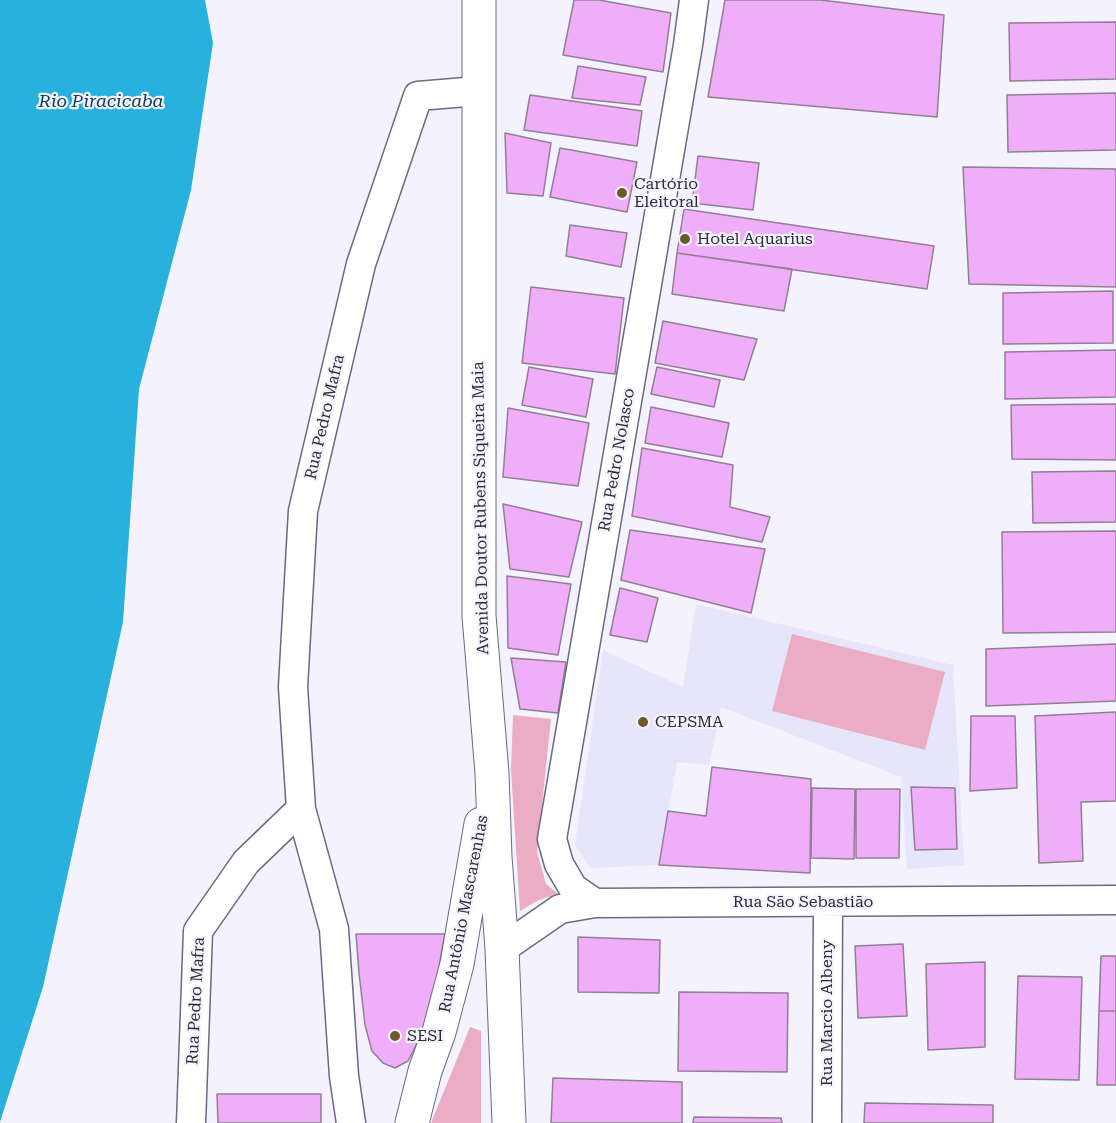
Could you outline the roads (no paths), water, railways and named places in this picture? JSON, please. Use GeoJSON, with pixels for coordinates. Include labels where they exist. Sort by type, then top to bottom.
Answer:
{"type":"FeatureCollection","features":[{"type":"Feature","properties":{"kind":"main road","name":"Avenida Doutor Rubens Siqueira Maia"},"geometry":{"type":"LineString","coordinates":[[478,0],[479,616],[492,772],[509,1123]]}},
{"type":"Feature","properties":{"kind":"main road","name":"Rua Antônio Mascarenhas"},"geometry":{"type":"LineString","coordinates":[[412,1123],[425,1071],[440,1032],[457,964],[492,772]]}},
{"type":"Feature","properties":{"kind":"street","name":"Rua Pedro Nolasco"},"geometry":{"type":"LineString","coordinates":[[595,903],[573,888],[559,864],[552,839],[694,0]]}},
{"type":"Feature","properties":{"kind":"street","name":"Rua Pedro Mafra"},"geometry":{"type":"LineString","coordinates":[[351,1123],[344,1076],[334,929],[301,808],[293,687],[303,511],[361,264],[418,96],[478,91]]}},
{"type":"Feature","properties":{"kind":"street","name":"Rua Pedro Mafra"},"geometry":{"type":"LineString","coordinates":[[191,1123],[198,931],[246,862],[301,808]]}},
{"type":"Feature","properties":{"kind":"street","name":"Rua São Sebastião"},"geometry":{"type":"LineString","coordinates":[[502,948],[560,909],[595,903],[1116,900]]}},
{"type":"Feature","properties":{"kind":"street","name":"Rua Marcio Albeny"},"geometry":{"type":"LineString","coordinates":[[827,1123],[828,902]]}},
{"type":"Feature","properties":{"kind":"water","name":"Rio Piracicaba"},"geometry":{"type":"Polygon","coordinates":[[[0,0],[205,0],[213,43],[191,190],[139,389],[123,622],[43,987],[0,1122],[0,0]]]}},
{"type":"Feature","properties":{"kind":"place","name":"Cartório Eleitoral"},"geometry":{"type":"Point","coordinates":[622,193]}},
{"type":"Feature","properties":{"kind":"place","name":"Hotel Aquarius"},"geometry":{"type":"Point","coordinates":[685,239]}},
{"type":"Feature","properties":{"kind":"place","name":"CEPSMA"},"geometry":{"type":"Point","coordinates":[643,722]}},
{"type":"Feature","properties":{"kind":"place","name":"SESI"},"geometry":{"type":"Point","coordinates":[395,1036]}}]}
